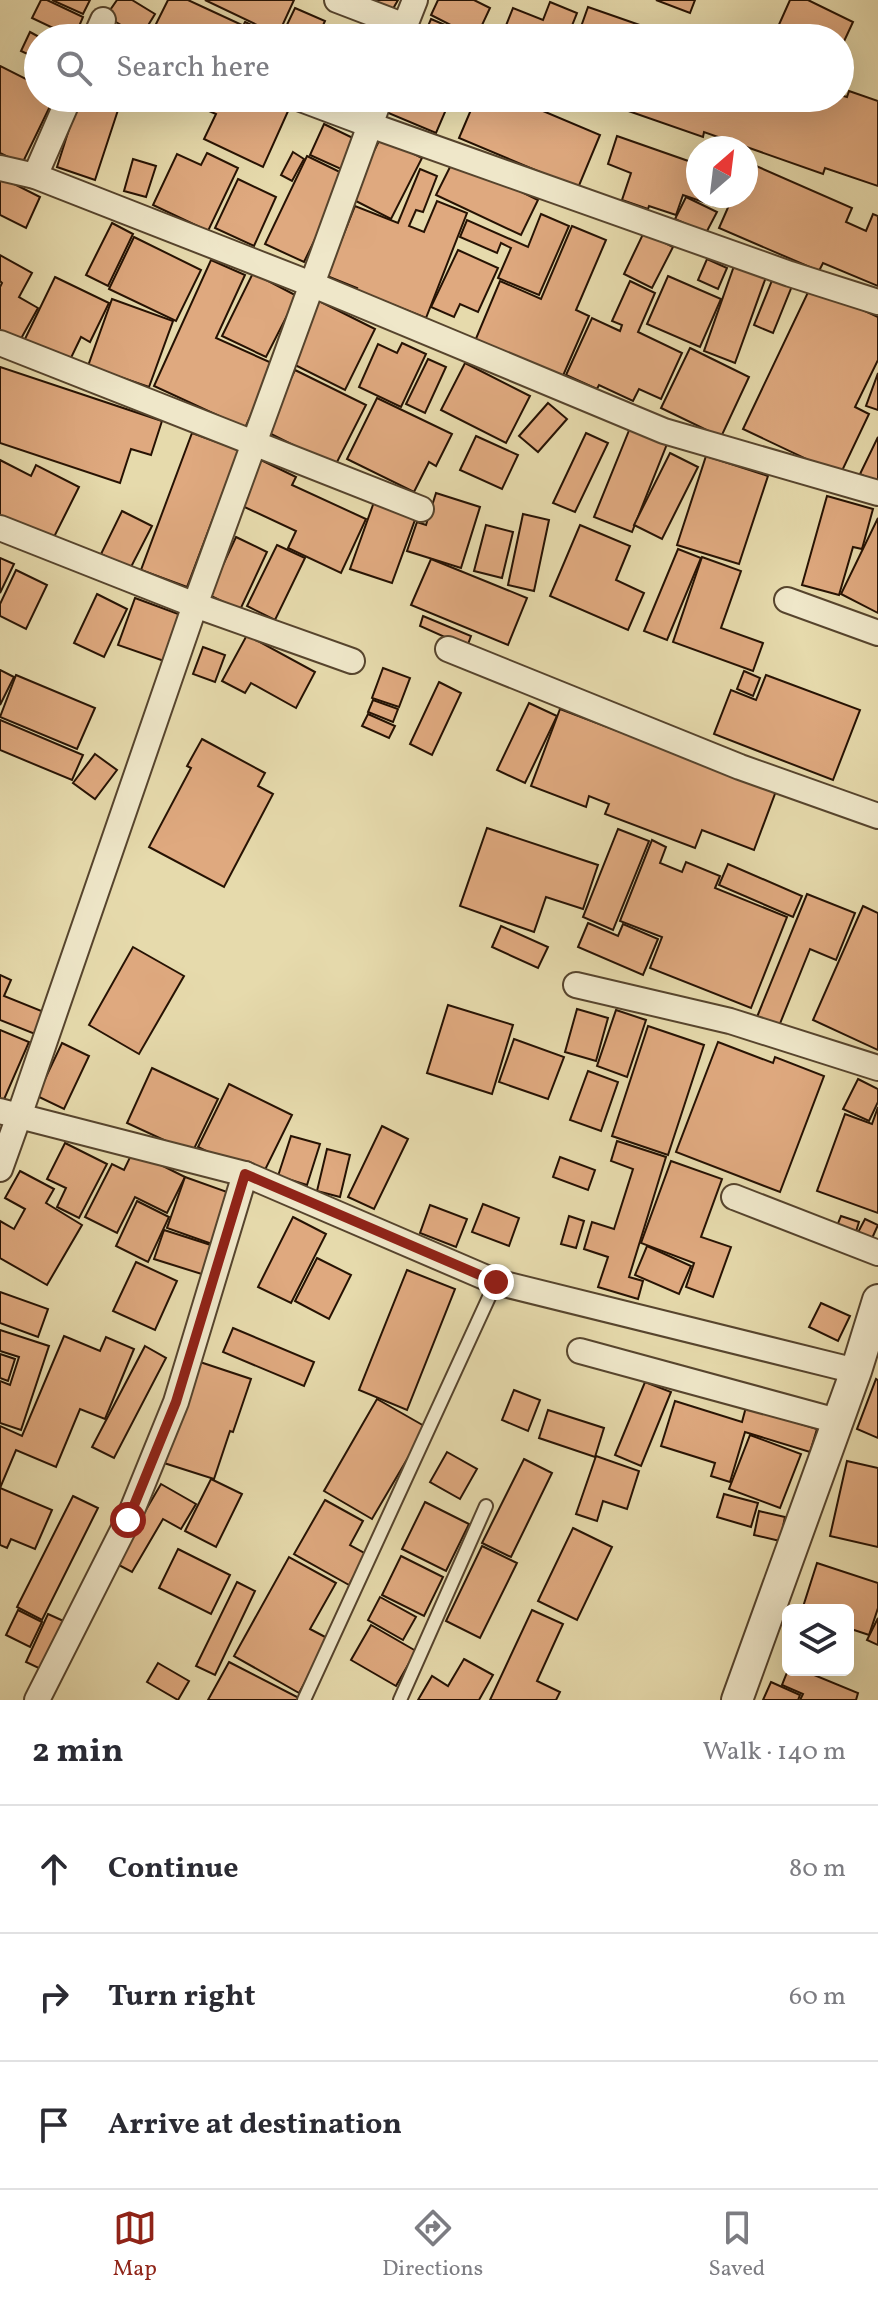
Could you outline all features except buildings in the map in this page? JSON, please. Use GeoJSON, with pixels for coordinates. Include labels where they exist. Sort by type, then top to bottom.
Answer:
{"type":"FeatureCollection","features":[{"type":"Feature","properties":{"kind":"street"},"geometry":{"type":"LineString","coordinates":[[337,0],[386,24]]}},
{"type":"Feature","properties":{"kind":"street"},"geometry":{"type":"LineString","coordinates":[[405,24],[415,0]]}},
{"type":"Feature","properties":{"kind":"street"},"geometry":{"type":"LineString","coordinates":[[35,176],[63,112]]}},
{"type":"Feature","properties":{"kind":"street"},"geometry":{"type":"LineString","coordinates":[[335,112],[790,274],[878,302]]}},
{"type":"Feature","properties":{"kind":"street"},"geometry":{"type":"LineString","coordinates":[[0,1169],[10,1114],[375,112]]}},
{"type":"Feature","properties":{"kind":"street"},"geometry":{"type":"LineString","coordinates":[[0,168],[35,176],[311,284],[664,431],[878,493]]}},
{"type":"Feature","properties":{"kind":"street"},"geometry":{"type":"LineString","coordinates":[[0,343],[421,509]]}},
{"type":"Feature","properties":{"kind":"street"},"geometry":{"type":"LineString","coordinates":[[0,528],[195,605],[352,661]]}},
{"type":"Feature","properties":{"kind":"street"},"geometry":{"type":"LineString","coordinates":[[787,600],[878,633]]}},
{"type":"Feature","properties":{"kind":"street"},"geometry":{"type":"LineString","coordinates":[[448,649],[740,767],[878,816]]}},
{"type":"Feature","properties":{"kind":"street"},"geometry":{"type":"LineString","coordinates":[[576,985],[730,1021],[878,1068]]}},
{"type":"Feature","properties":{"kind":"street"},"geometry":{"type":"LineString","coordinates":[[10,1114],[245,1174],[496,1282],[856,1371]]}},
{"type":"Feature","properties":{"kind":"street"},"geometry":{"type":"LineString","coordinates":[[37,1700],[128,1520],[176,1402],[245,1174]]}},
{"type":"Feature","properties":{"kind":"street"},"geometry":{"type":"LineString","coordinates":[[734,1197],[878,1253]]}},
{"type":"Feature","properties":{"kind":"street"},"geometry":{"type":"LineString","coordinates":[[737,1700],[856,1371],[878,1300]]}},
{"type":"Feature","properties":{"kind":"street"},"geometry":{"type":"LineString","coordinates":[[580,1351],[837,1421]]}},
{"type":"Feature","properties":{"kind":"lane"},"geometry":{"type":"LineString","coordinates":[[304,1700],[496,1282]]}},
{"type":"Feature","properties":{"kind":"lane"},"geometry":{"type":"LineString","coordinates":[[400,1700],[486,1506]]}},
{"type":"Feature","properties":{"kind":"route"},"geometry":{"type":"LineString","coordinates":[[128,1520],[176,1402],[245,1174],[496,1282]]}}]}
